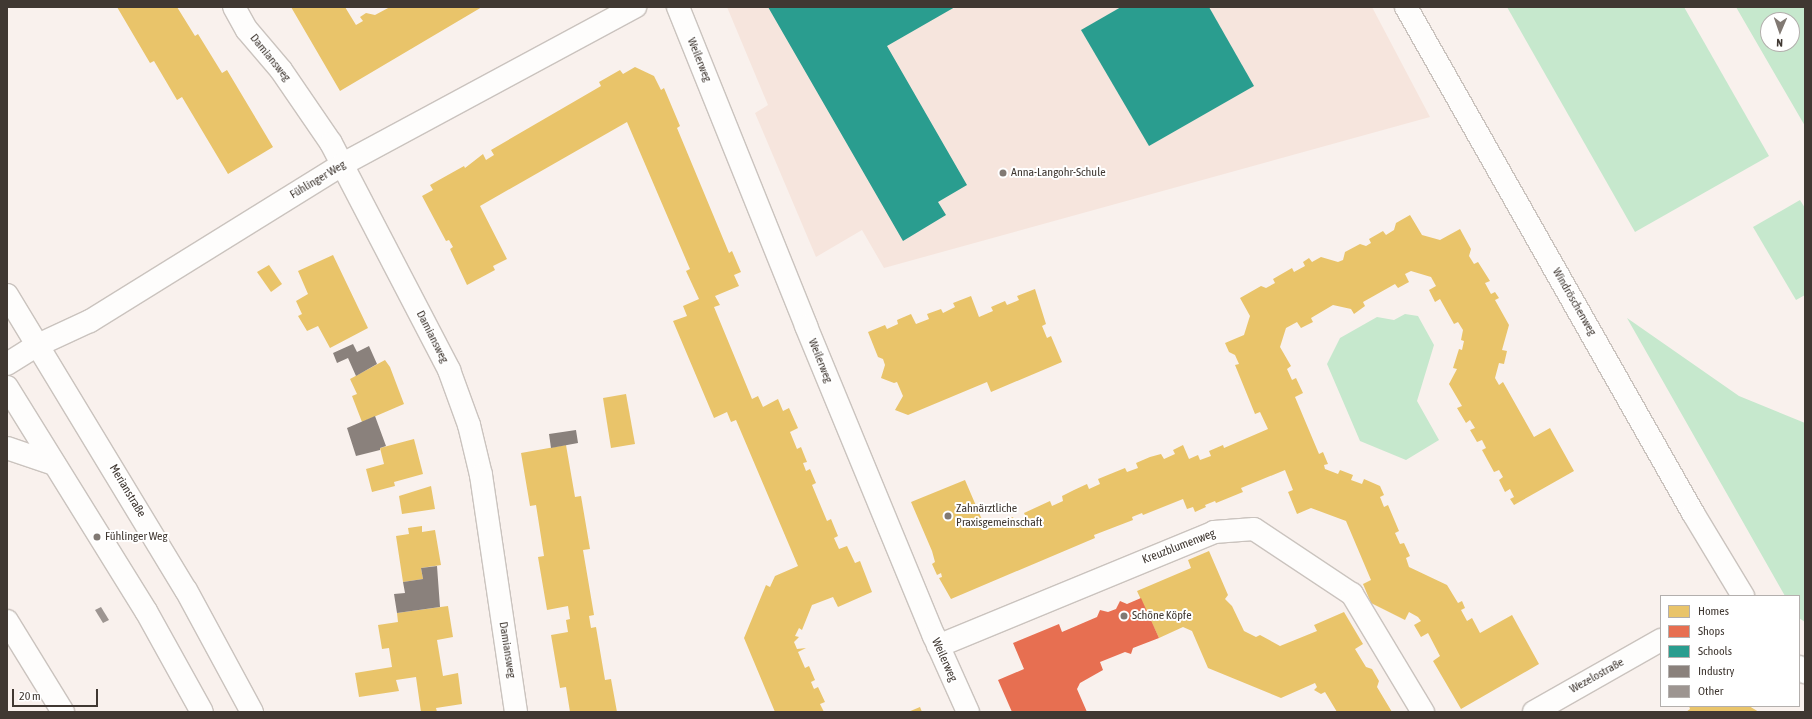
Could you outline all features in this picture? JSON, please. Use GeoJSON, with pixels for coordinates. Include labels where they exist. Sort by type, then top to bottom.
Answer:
{"type":"FeatureCollection","features":[{"type":"Feature","properties":{"kind":"street","name":"Damiansweg"},"geometry":{"type":"LineString","coordinates":[[234,7],[247,30],[281,70],[343,164],[448,370],[469,425],[481,474],[516,712]]}},
{"type":"Feature","properties":{"kind":"street","name":"Fühlinger Weg"},"geometry":{"type":"LineString","coordinates":[[7,364],[38,345],[90,320],[343,164],[635,7]]}},
{"type":"Feature","properties":{"kind":"street","name":"Weilerweg"},"geometry":{"type":"LineString","coordinates":[[678,7],[938,646],[968,712]]}},
{"type":"Feature","properties":{"kind":"street","name":"Windröschenweg"},"geometry":{"type":"LineString","coordinates":[[1406,7],[1741,595]]}},
{"type":"Feature","properties":{"kind":"street","name":"Merianstraße"},"geometry":{"type":"LineString","coordinates":[[7,295],[186,590],[252,712]]}},
{"type":"Feature","properties":{"kind":"street"},"geometry":{"type":"LineString","coordinates":[[7,387],[146,611],[202,712]]}},
{"type":"Feature","properties":{"kind":"street"},"geometry":{"type":"LineString","coordinates":[[7,448],[54,464]]}},
{"type":"Feature","properties":{"kind":"street","name":"Kreuzblumenweg"},"geometry":{"type":"LineString","coordinates":[[938,646],[1214,532],[1254,529],[1352,594],[1423,712]]}},
{"type":"Feature","properties":{"kind":"street"},"geometry":{"type":"LineString","coordinates":[[7,621],[63,712]]}},
{"type":"Feature","properties":{"kind":"street","name":"Wezelostraße"},"geometry":{"type":"LineString","coordinates":[[1534,712],[1660,641]]}},
{"type":"Feature","properties":{"kind":"shaded area","name":"Anna-Langohr-Schule"},"geometry":{"type":"Polygon","coordinates":[[[727,7],[1372,7],[1430,117],[884,268],[862,230],[816,257],[755,113],[768,105],[727,7]]]}},
{"type":"Feature","properties":{"kind":"green space"},"geometry":{"type":"Polygon","coordinates":[[[1507,7],[1684,7],[1769,156],[1635,232],[1507,7]]]}},
{"type":"Feature","properties":{"kind":"green space"},"geometry":{"type":"Polygon","coordinates":[[[1736,7],[1805,7],[1805,126],[1762,52],[1800,52],[1800,12],[1760,12],[1760,48],[1736,7]]]}},
{"type":"Feature","properties":{"kind":"green space"},"geometry":{"type":"Polygon","coordinates":[[[1800,200],[1805,208],[1805,295],[1796,300],[1753,227],[1800,200]]]}},
{"type":"Feature","properties":{"kind":"green space"},"geometry":{"type":"Polygon","coordinates":[[[1405,314],[1418,316],[1434,345],[1417,401],[1439,440],[1406,460],[1360,441],[1327,364],[1340,338],[1377,317],[1394,320],[1405,314]]]}},
{"type":"Feature","properties":{"kind":"green space"},"geometry":{"type":"Polygon","coordinates":[[[1627,318],[1739,396],[1805,423],[1805,622],[1800,619],[1800,595],[1784,595],[1627,318]]]}},
{"type":"Feature","properties":{"kind":"building: Homes"},"geometry":{"type":"Polygon","coordinates":[[[117,7],[177,7],[195,36],[198,34],[222,73],[227,70],[273,147],[228,174],[182,97],[177,100],[154,61],[150,63],[117,7]]]}},
{"type":"Feature","properties":{"kind":"building: Homes"},"geometry":{"type":"Polygon","coordinates":[[[291,7],[345,7],[356,25],[363,21],[360,17],[366,13],[375,15],[390,7],[482,7],[340,91],[291,7]]]}},
{"type":"Feature","properties":{"kind":"building: Homes"},"geometry":{"type":"Polygon","coordinates":[[[635,67],[654,76],[661,90],[664,88],[680,126],[677,128],[729,253],[732,251],[741,272],[734,275],[739,286],[715,296],[720,305],[714,307],[752,399],[758,396],[763,407],[778,399],[783,411],[789,408],[798,428],[790,432],[797,449],[801,447],[807,462],[803,463],[806,471],[810,469],[816,483],[812,485],[827,521],[831,519],[838,536],[834,538],[839,549],[847,546],[855,563],[860,561],[872,592],[838,607],[833,597],[812,605],[802,630],[799,628],[795,636],[799,637],[794,642],[797,649],[806,648],[798,652],[805,668],[809,666],[815,680],[811,682],[814,689],[818,687],[825,702],[820,704],[824,712],[775,712],[744,638],[766,585],[770,587],[775,576],[798,566],[736,420],[731,422],[727,412],[714,418],[673,321],[687,316],[683,306],[699,299],[686,271],[690,269],[627,122],[480,206],[507,259],[493,266],[495,270],[467,285],[450,249],[453,247],[449,240],[446,241],[422,196],[433,190],[430,185],[464,166],[465,168],[483,154],[486,160],[494,155],[491,150],[601,86],[599,82],[620,70],[623,74],[635,67]]]}},
{"type":"Feature","properties":{"kind":"building: Homes"},"geometry":{"type":"Polygon","coordinates":[[[1410,215],[1422,235],[1440,240],[1460,229],[1471,249],[1469,256],[1474,264],[1478,262],[1490,281],[1485,283],[1491,294],[1495,292],[1499,298],[1495,300],[1509,325],[1502,350],[1507,351],[1504,364],[1499,363],[1495,378],[1499,385],[1503,382],[1534,437],[1550,428],[1574,471],[1514,505],[1510,499],[1514,497],[1510,489],[1505,492],[1499,480],[1503,477],[1499,470],[1494,472],[1482,450],[1486,448],[1482,440],[1477,442],[1470,430],[1475,428],[1470,420],[1466,423],[1457,408],[1462,406],[1449,384],[1457,369],[1453,368],[1459,349],[1462,350],[1464,341],[1461,340],[1463,330],[1458,322],[1454,324],[1440,299],[1435,302],[1429,290],[1436,286],[1431,277],[1411,271],[1405,274],[1409,282],[1398,288],[1395,284],[1363,302],[1365,306],[1354,314],[1351,309],[1333,305],[1311,318],[1313,322],[1301,328],[1297,322],[1286,328],[1280,347],[1291,366],[1287,369],[1292,380],[1296,378],[1303,393],[1295,397],[1319,454],[1323,452],[1328,464],[1324,465],[1325,469],[1338,474],[1340,470],[1353,475],[1351,480],[1362,484],[1364,479],[1380,486],[1384,495],[1380,497],[1384,507],[1388,505],[1399,531],[1395,533],[1400,544],[1404,543],[1410,556],[1406,558],[1409,567],[1447,585],[1458,603],[1462,601],[1465,608],[1461,610],[1467,621],[1472,618],[1480,633],[1512,615],[1539,664],[1461,709],[1433,661],[1440,656],[1428,633],[1421,637],[1414,625],[1421,621],[1418,617],[1409,612],[1405,620],[1371,603],[1363,584],[1371,580],[1346,521],[1311,508],[1297,514],[1288,492],[1293,490],[1285,470],[1241,488],[1243,492],[1216,503],[1215,501],[1205,505],[1206,507],[1195,512],[1193,507],[1187,509],[1183,499],[1143,515],[1142,513],[1132,517],[1133,520],[1094,535],[1095,538],[951,599],[939,578],[942,577],[941,573],[937,575],[932,564],[935,562],[932,551],[911,502],[965,480],[986,529],[1013,517],[1015,522],[1026,517],[1024,513],[1050,501],[1052,506],[1063,501],[1062,496],[1087,484],[1089,489],[1100,484],[1098,479],[1125,468],[1127,472],[1138,468],[1136,463],[1150,457],[1161,454],[1164,459],[1175,454],[1173,450],[1183,445],[1189,459],[1198,455],[1200,460],[1211,456],[1209,451],[1223,445],[1224,448],[1268,429],[1260,412],[1255,414],[1235,365],[1239,364],[1235,355],[1229,352],[1225,343],[1244,335],[1250,316],[1240,298],[1261,286],[1266,288],[1275,283],[1273,279],[1292,268],[1294,272],[1305,266],[1303,262],[1309,258],[1312,262],[1321,257],[1338,262],[1343,260],[1345,252],[1360,244],[1366,246],[1371,243],[1369,239],[1383,231],[1386,235],[1394,230],[1396,223],[1410,215]]]}},
{"type":"Feature","properties":{"kind":"building: Homes"},"geometry":{"type":"Polygon","coordinates":[[[333,255],[368,328],[330,348],[318,326],[307,331],[298,316],[302,314],[296,301],[308,294],[298,271],[333,255]]]}},
{"type":"Feature","properties":{"kind":"building: Homes"},"geometry":{"type":"Polygon","coordinates":[[[269,265],[282,284],[271,292],[257,272],[269,265]]]}},
{"type":"Feature","properties":{"kind":"building: Homes"},"geometry":{"type":"Polygon","coordinates":[[[1035,289],[1046,324],[1042,326],[1047,338],[1051,336],[1062,362],[991,392],[987,382],[908,415],[895,410],[903,396],[897,382],[894,383],[881,378],[885,365],[883,359],[878,357],[868,332],[885,325],[887,329],[898,324],[897,320],[911,314],[916,324],[929,319],[927,314],[941,309],[943,313],[955,307],[953,303],[971,296],[979,317],[993,311],[991,307],[1005,301],[1007,305],[1019,300],[1017,296],[1035,289]]]}},
{"type":"Feature","properties":{"kind":"building: Homes"},"geometry":{"type":"Polygon","coordinates":[[[385,360],[390,367],[404,404],[362,422],[352,396],[357,394],[350,379],[385,360]]]}},
{"type":"Feature","properties":{"kind":"building: Homes"},"geometry":{"type":"Polygon","coordinates":[[[626,394],[635,444],[611,448],[603,398],[626,394]]]}},
{"type":"Feature","properties":{"kind":"building: Homes"},"geometry":{"type":"Polygon","coordinates":[[[414,439],[423,474],[394,482],[395,486],[372,492],[366,469],[384,464],[380,448],[414,439]]]}},
{"type":"Feature","properties":{"kind":"building: Homes"},"geometry":{"type":"Polygon","coordinates":[[[566,445],[575,497],[581,496],[590,549],[583,550],[594,615],[589,616],[591,628],[596,627],[605,680],[611,679],[617,712],[570,712],[566,687],[560,688],[551,635],[568,632],[566,620],[570,619],[568,606],[547,610],[538,557],[544,556],[536,505],[530,506],[521,453],[566,445]]]}},
{"type":"Feature","properties":{"kind":"building: Homes"},"geometry":{"type":"Polygon","coordinates":[[[431,486],[435,509],[402,514],[399,496],[431,486]]]}},
{"type":"Feature","properties":{"kind":"building: Homes"},"geometry":{"type":"Polygon","coordinates":[[[422,526],[422,532],[435,530],[441,565],[421,568],[423,579],[403,582],[396,536],[409,534],[408,528],[422,526]]]}},
{"type":"Feature","properties":{"kind":"building: Homes"},"geometry":{"type":"Polygon","coordinates":[[[1209,551],[1228,595],[1225,599],[1232,606],[1244,631],[1256,637],[1260,635],[1280,646],[1317,631],[1314,625],[1344,612],[1363,644],[1355,649],[1366,667],[1372,669],[1379,681],[1377,687],[1392,712],[1337,712],[1325,692],[1321,694],[1314,690],[1317,687],[1315,683],[1281,698],[1208,668],[1192,631],[1183,627],[1159,638],[1137,591],[1191,568],[1188,560],[1209,551]]]}},
{"type":"Feature","properties":{"kind":"building: Homes"},"geometry":{"type":"Polygon","coordinates":[[[448,606],[453,637],[437,640],[443,676],[458,673],[462,704],[436,708],[437,712],[421,712],[416,677],[396,680],[399,691],[359,697],[355,673],[392,667],[389,648],[382,649],[378,625],[398,622],[397,613],[448,606]]]}},
{"type":"Feature","properties":{"kind":"building: Homes"},"geometry":{"type":"Polygon","coordinates":[[[920,707],[922,712],[908,712],[920,707]]]}},
{"type":"Feature","properties":{"kind":"building: Homes"},"geometry":{"type":"Polygon","coordinates":[[[1689,707],[1751,707],[1759,712],[1686,712],[1690,709],[1689,707]]]}},
{"type":"Feature","properties":{"kind":"building: Shops"},"geometry":{"type":"Polygon","coordinates":[[[1141,598],[1159,638],[1133,648],[1131,654],[1125,652],[1100,662],[1103,670],[1080,683],[1077,689],[1087,712],[1012,712],[998,680],[1024,669],[1013,643],[1059,624],[1062,632],[1097,617],[1100,610],[1108,612],[1116,609],[1120,601],[1127,604],[1141,598]]]}},
{"type":"Feature","properties":{"kind":"building: Schools"},"geometry":{"type":"Polygon","coordinates":[[[768,7],[955,7],[887,46],[967,185],[938,202],[946,215],[903,241],[768,7]]]}},
{"type":"Feature","properties":{"kind":"building: Schools"},"geometry":{"type":"Polygon","coordinates":[[[1121,7],[1209,7],[1254,86],[1149,146],[1081,30],[1121,7]]]}},
{"type":"Feature","properties":{"kind":"building: Industry"},"geometry":{"type":"Polygon","coordinates":[[[353,344],[357,352],[369,346],[377,364],[356,376],[348,358],[337,363],[333,353],[353,344]]]}},
{"type":"Feature","properties":{"kind":"building: Industry"},"geometry":{"type":"Polygon","coordinates":[[[375,416],[386,446],[380,448],[380,450],[356,456],[347,428],[375,416]]]}},
{"type":"Feature","properties":{"kind":"building: Industry"},"geometry":{"type":"Polygon","coordinates":[[[576,430],[578,443],[551,448],[549,434],[576,430]]]}},
{"type":"Feature","properties":{"kind":"building: Industry"},"geometry":{"type":"Polygon","coordinates":[[[437,566],[440,607],[397,613],[394,594],[405,593],[403,582],[423,579],[421,568],[437,566]]]}},
{"type":"Feature","properties":{"kind":"building: Other"},"geometry":{"type":"Polygon","coordinates":[[[101,607],[109,620],[103,623],[95,610],[101,607]]]}},
{"type":"Feature","properties":{"kind":"place","name":"Anna-Langohr-Schule"},"geometry":{"type":"Point","coordinates":[1003,173]}},
{"type":"Feature","properties":{"kind":"place","name":"Zahnärztliche Praxisgemeinschaft"},"geometry":{"type":"Point","coordinates":[948,516]}},
{"type":"Feature","properties":{"kind":"place","name":"Fühlinger Weg"},"geometry":{"type":"Point","coordinates":[97,537]}},
{"type":"Feature","properties":{"kind":"place","name":"Schöne Köpfe"},"geometry":{"type":"Point","coordinates":[1124,616]}}]}
